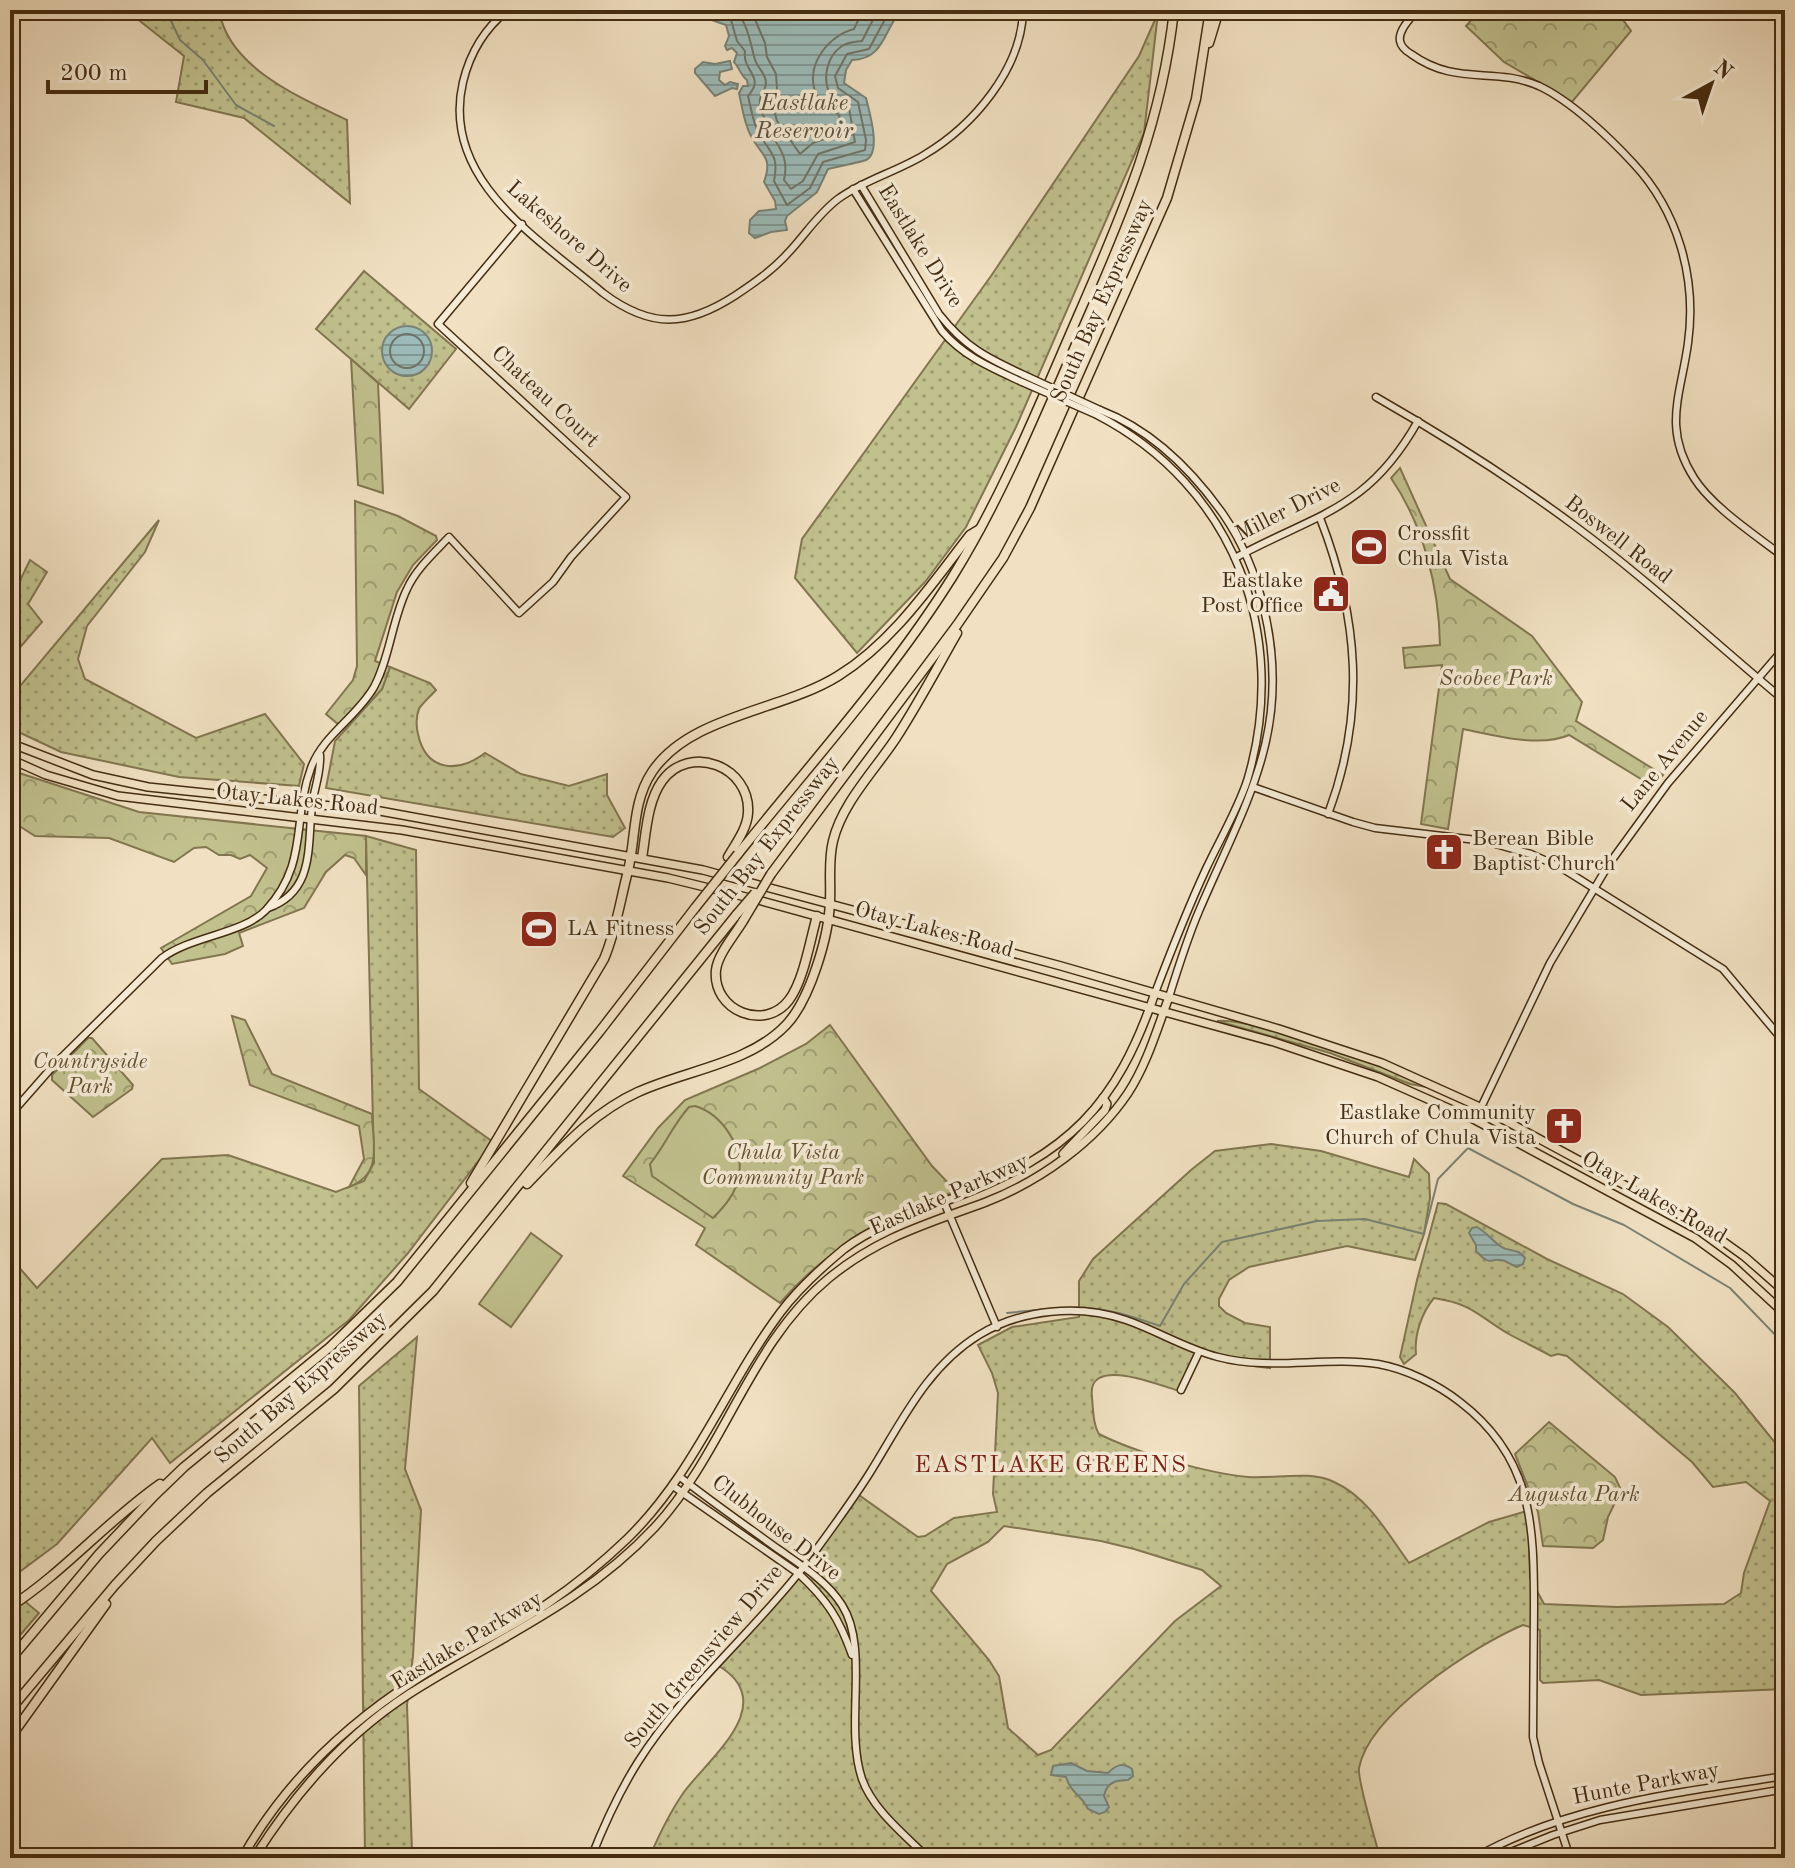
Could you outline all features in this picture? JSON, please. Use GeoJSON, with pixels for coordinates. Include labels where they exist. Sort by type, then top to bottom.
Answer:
{"type":"FeatureCollection","features":[{"type":"Feature","properties":{"kind":"highway","name":"South Bay Expressway"},"geometry":{"type":"LineString","coordinates":[[10,1660],[112,1539],[184,1467],[356,1324],[413,1265],[912,636],[981,528],[1012,468],[1134,186],[1157,111],[1169,50],[1172,10]]}},
{"type":"Feature","properties":{"kind":"highway","name":"South Bay Expressway"},"geometry":{"type":"LineString","coordinates":[[10,1710],[156,1541],[201,1499],[334,1389],[433,1291],[740,918],[993,574],[1038,492],[1156,227],[1186,139],[1210,10]]}},
{"type":"Feature","properties":{"kind":"highway"},"geometry":{"type":"LineString","coordinates":[[1204,55],[1219,10]]}},
{"type":"Feature","properties":{"kind":"highway"},"geometry":{"type":"LineString","coordinates":[[450,1217],[501,1137],[599,968],[614,930],[641,795],[655,769],[671,750],[701,731],[816,689],[855,665],[888,635],[921,599],[970,535],[981,528]]}},
{"type":"Feature","properties":{"kind":"highway"},"geometry":{"type":"LineString","coordinates":[[501,1210],[571,1137],[607,1109],[648,1087],[749,1051],[781,1030],[796,1013],[808,991],[828,919],[831,853],[841,819],[897,736],[993,574]]}},
{"type":"Feature","properties":{"kind":"highway"},"geometry":{"type":"LineString","coordinates":[[642,858],[646,826],[661,782],[680,766],[699,762],[714,764],[728,771],[739,782],[746,796],[748,811],[745,826],[701,900]]}},
{"type":"Feature","properties":{"kind":"highway"},"geometry":{"type":"LineString","coordinates":[[740,918],[718,961],[716,981],[721,995],[730,1006],[743,1014],[758,1016],[777,1011],[793,994],[817,916]]}},
{"type":"Feature","properties":{"kind":"highway"},"geometry":{"type":"LineString","coordinates":[[10,1607],[130,1505],[184,1467]]}},
{"type":"Feature","properties":{"kind":"highway"},"geometry":{"type":"LineString","coordinates":[[10,1738],[71,1649],[156,1541]]}},
{"type":"Feature","properties":{"kind":"main road","name":"Otay Lakes Road"},"geometry":{"type":"LineString","coordinates":[[10,743],[93,775],[148,787],[408,815],[703,870],[1155,993],[1334,1046],[1417,1078],[1482,1108],[1706,1229],[1745,1257],[1785,1292]]}},
{"type":"Feature","properties":{"kind":"main road","name":"Otay Lakes Road"},"geometry":{"type":"LineString","coordinates":[[10,759],[46,775],[118,796],[313,817],[444,837],[732,893],[1328,1059],[1424,1096],[1475,1120],[1695,1238],[1732,1265],[1785,1314]]}},
{"type":"Feature","properties":{"kind":"main road","name":"Eastlake Parkway"},"geometry":{"type":"LineString","coordinates":[[242,1858],[283,1796],[353,1724],[396,1693],[547,1604],[628,1538],[680,1477],[782,1311],[814,1276],[847,1248],[894,1221],[994,1182],[1048,1153],[1071,1135],[1124,1068],[1155,993]]}},
{"type":"Feature","properties":{"kind":"main road","name":"Eastlake Parkway"},"geometry":{"type":"LineString","coordinates":[[254,1858],[291,1804],[338,1749],[409,1695],[549,1615],[603,1576],[657,1525],[710,1452],[776,1335],[810,1295],[859,1256],[915,1226],[1017,1188],[1057,1163],[1091,1135],[1129,1091],[1169,997]]}},
{"type":"Feature","properties":{"kind":"main road"},"geometry":{"type":"LineString","coordinates":[[1057,1163],[1105,1110],[1107,1104],[1103,1098]]}},
{"type":"Feature","properties":{"kind":"main road"},"geometry":{"type":"LineString","coordinates":[[776,1335],[775,1328],[782,1311]]}},
{"type":"Feature","properties":{"kind":"main road"},"geometry":{"type":"LineString","coordinates":[[470,1648],[474,1657]]}},
{"type":"Feature","properties":{"kind":"street","name":"Lakeshore Drive"},"geometry":{"type":"LineString","coordinates":[[508,10],[487,31],[473,54],[462,87],[460,114],[465,145],[476,172],[492,195],[522,224],[620,307],[658,320],[696,317],[714,309],[757,281],[787,254],[831,205],[853,189],[922,156],[954,136],[1008,70],[1020,38],[1023,10]]}},
{"type":"Feature","properties":{"kind":"street"},"geometry":{"type":"LineString","coordinates":[[1417,10],[1401,31],[1400,45],[1444,72],[1517,79],[1545,89],[1620,150],[1650,184],[1673,224],[1684,257],[1690,290],[1688,344],[1675,406],[1678,445],[1686,464],[1703,489],[1785,558]]}},
{"type":"Feature","properties":{"kind":"street","name":"Eastlake Drive"},"geometry":{"type":"LineString","coordinates":[[861,185],[939,314],[955,334],[980,354],[1023,378]]}},
{"type":"Feature","properties":{"kind":"street","name":"Eastlake Drive"},"geometry":{"type":"LineString","coordinates":[[853,189],[942,331],[955,346],[973,359],[1136,428],[1185,467],[1204,488],[1230,523],[1246,552]]}},
{"type":"Feature","properties":{"kind":"street","name":"Chateau Court"},"geometry":{"type":"LineString","coordinates":[[308,802],[321,764],[319,754],[331,735],[373,687],[408,585],[449,537],[519,613],[553,582],[571,557],[626,497],[438,324],[522,224]]}},
{"type":"Feature","properties":{"kind":"street","name":"Boswell Road"},"geometry":{"type":"LineString","coordinates":[[1376,397],[1418,421],[1574,525],[1785,701]]}},
{"type":"Feature","properties":{"kind":"street","name":"Eastlake Drive"},"geometry":{"type":"LineString","coordinates":[[1098,412],[1141,441],[1185,481],[1207,510],[1235,558]]}},
{"type":"Feature","properties":{"kind":"street","name":"Miller Drive"},"geometry":{"type":"LineString","coordinates":[[1235,558],[1350,501],[1380,476],[1403,449],[1418,421]]}},
{"type":"Feature","properties":{"kind":"street"},"geometry":{"type":"LineString","coordinates":[[1320,518],[1334,553],[1348,606],[1354,667],[1348,746],[1328,814]]}},
{"type":"Feature","properties":{"kind":"street","name":"Eastlake Parkway"},"geometry":{"type":"LineString","coordinates":[[1169,997],[1199,910],[1254,788],[1269,736],[1274,670],[1271,639],[1246,552]]}},
{"type":"Feature","properties":{"kind":"street","name":"Eastlake Parkway"},"geometry":{"type":"LineString","coordinates":[[1155,993],[1187,911],[1246,785],[1260,726],[1263,693],[1257,620],[1235,558]]}},
{"type":"Feature","properties":{"kind":"street","name":"Lane Avenue"},"geometry":{"type":"LineString","coordinates":[[1475,1120],[1550,963],[1594,887],[1657,796],[1785,647]]}},
{"type":"Feature","properties":{"kind":"street"},"geometry":{"type":"LineString","coordinates":[[1246,785],[1375,828],[1481,841],[1512,848],[1560,867],[1723,969],[1785,1043]]}},
{"type":"Feature","properties":{"kind":"street"},"geometry":{"type":"LineString","coordinates":[[268,908],[289,876],[308,802]]}},
{"type":"Feature","properties":{"kind":"street"},"geometry":{"type":"LineString","coordinates":[[10,1115],[54,1065],[162,958],[201,938],[251,921],[268,908],[284,902],[296,889],[309,853],[313,817],[308,802]]}},
{"type":"Feature","properties":{"kind":"street"},"geometry":{"type":"LineString","coordinates":[[944,1202],[997,1327]]}},
{"type":"Feature","properties":{"kind":"street","name":"South Greensview Drive"},"geometry":{"type":"LineString","coordinates":[[591,1858],[612,1808],[648,1747],[801,1570],[856,1494],[920,1390],[955,1353],[979,1335],[1045,1312],[1090,1312],[1126,1320],[1199,1352],[1251,1363],[1354,1362],[1390,1367],[1444,1390],[1472,1411],[1492,1432],[1511,1462],[1523,1489],[1533,1525],[1533,1737],[1570,1858]]}},
{"type":"Feature","properties":{"kind":"street"},"geometry":{"type":"LineString","coordinates":[[1181,1390],[1199,1352]]}},
{"type":"Feature","properties":{"kind":"street","name":"Clubhouse Drive"},"geometry":{"type":"LineString","coordinates":[[680,1477],[801,1570],[830,1605],[854,1658],[855,1740],[863,1781],[882,1812],[928,1858]]}},
{"type":"Feature","properties":{"kind":"street","name":"Clubhouse Drive"},"geometry":{"type":"LineString","coordinates":[[673,1486],[801,1570]]}},
{"type":"Feature","properties":{"kind":"street","name":"Hunte Parkway"},"geometry":{"type":"LineString","coordinates":[[1474,1858],[1558,1820],[1609,1806],[1785,1776]]}},
{"type":"Feature","properties":{"kind":"street","name":"Hunte Parkway"},"geometry":{"type":"LineString","coordinates":[[1496,1858],[1562,1832],[1623,1816],[1785,1789]]}},
{"type":"Feature","properties":{"kind":"green space"},"geometry":{"type":"Polygon","coordinates":[[[126,10],[219,10],[225,30],[236,49],[251,64],[289,91],[347,120],[350,203],[244,118],[176,102],[184,56],[126,10]]]}},
{"type":"Feature","properties":{"kind":"green space"},"geometry":{"type":"Polygon","coordinates":[[[1480,10],[1616,10],[1631,31],[1572,102],[1504,62],[1466,26],[1480,10]]]}},
{"type":"Feature","properties":{"kind":"green space"},"geometry":{"type":"Polygon","coordinates":[[[1158,13],[1144,133],[1016,427],[966,527],[925,582],[857,653],[795,578],[802,539],[991,276],[1139,56],[1158,13]]]}},
{"type":"Feature","properties":{"kind":"green space"},"geometry":{"type":"Polygon","coordinates":[[[364,271],[456,349],[409,409],[316,329],[364,271]]]}},
{"type":"Feature","properties":{"kind":"green space"},"geometry":{"type":"Polygon","coordinates":[[[351,359],[378,383],[383,493],[358,485],[351,359]]]}},
{"type":"Feature","properties":{"kind":"green space","name":"Scobee Park"},"geometry":{"type":"Polygon","coordinates":[[[1400,468],[1450,579],[1532,636],[1582,702],[1576,721],[1663,775],[1654,787],[1569,735],[1557,739],[1531,740],[1463,729],[1448,829],[1421,824],[1442,665],[1405,668],[1403,648],[1440,645],[1437,602],[1428,558],[1412,516],[1391,478],[1400,468]]]}},
{"type":"Feature","properties":{"kind":"green space"},"geometry":{"type":"Polygon","coordinates":[[[355,501],[398,516],[436,536],[437,540],[413,565],[397,592],[375,661],[390,667],[382,689],[345,730],[326,714],[353,680],[357,666],[355,501]]]}},
{"type":"Feature","properties":{"kind":"green space"},"geometry":{"type":"Polygon","coordinates":[[[159,520],[145,552],[87,626],[78,659],[85,679],[196,738],[265,714],[304,764],[299,786],[179,777],[61,752],[10,728],[10,698],[159,520]]]}},
{"type":"Feature","properties":{"kind":"green space"},"geometry":{"type":"Polygon","coordinates":[[[30,560],[47,572],[28,604],[42,622],[10,659],[10,601],[30,560]]]}},
{"type":"Feature","properties":{"kind":"green space"},"geometry":{"type":"Polygon","coordinates":[[[390,667],[430,683],[436,690],[419,709],[417,722],[422,746],[435,762],[454,766],[485,753],[521,774],[569,786],[607,774],[607,795],[625,828],[613,837],[326,788],[335,741],[382,689],[390,667]]]}},
{"type":"Feature","properties":{"kind":"green space"},"geometry":{"type":"Polygon","coordinates":[[[10,770],[139,812],[366,836],[366,875],[354,858],[345,855],[326,872],[304,908],[239,933],[243,946],[225,954],[172,964],[161,948],[251,896],[267,868],[250,855],[240,859],[219,855],[206,847],[194,848],[174,862],[109,838],[35,836],[10,820],[10,770]]]}},
{"type":"Feature","properties":{"kind":"green space"},"geometry":{"type":"Polygon","coordinates":[[[366,836],[416,850],[419,1089],[493,1142],[408,1253],[349,1320],[170,1463],[152,1438],[57,1544],[10,1579],[10,1257],[37,1288],[162,1159],[228,1155],[336,1192],[364,1181],[374,1163],[366,836]]]}},
{"type":"Feature","properties":{"kind":"green space"},"geometry":{"type":"Polygon","coordinates":[[[232,1016],[245,1020],[272,1074],[372,1114],[374,1157],[367,1174],[360,1181],[349,1187],[364,1159],[359,1126],[250,1085],[232,1016]]]}},
{"type":"Feature","properties":{"kind":"green space"},"geometry":{"type":"Polygon","coordinates":[[[1217,1021],[1260,1027],[1322,1045],[1426,1087],[1410,1084],[1330,1053],[1217,1021]]]}},
{"type":"Feature","properties":{"kind":"green space","name":"Chula Vista Community Park"},"geometry":{"type":"Polygon","coordinates":[[[830,1025],[932,1166],[956,1191],[906,1211],[860,1235],[818,1265],[780,1303],[696,1245],[705,1228],[623,1176],[658,1128],[685,1100],[760,1068],[806,1044],[830,1025]]]}},
{"type":"Feature","properties":{"kind":"green space","name":"Countryside Park"},"geometry":{"type":"Polygon","coordinates":[[[88,1038],[92,1038],[133,1085],[132,1089],[93,1117],[52,1080],[52,1075],[88,1038]]]}},
{"type":"Feature","properties":{"kind":"green space"},"geometry":{"type":"Polygon","coordinates":[[[695,1106],[714,1116],[729,1133],[740,1165],[735,1188],[713,1218],[652,1176],[650,1164],[683,1114],[689,1107],[695,1106]]]}},
{"type":"Feature","properties":{"kind":"green space"},"geometry":{"type":"Polygon","coordinates":[[[1271,1144],[1321,1151],[1409,1177],[1414,1159],[1429,1174],[1430,1198],[1424,1234],[1415,1260],[1347,1246],[1249,1267],[1229,1280],[1219,1299],[1219,1306],[1245,1323],[1270,1327],[1270,1368],[1229,1363],[1197,1353],[1182,1392],[1127,1376],[1101,1377],[1093,1384],[1092,1397],[1094,1421],[1099,1434],[1152,1455],[1212,1471],[1248,1477],[1325,1478],[1346,1489],[1367,1507],[1409,1563],[1489,1522],[1530,1510],[1534,1536],[1529,1544],[1530,1578],[1544,1604],[1617,1607],[1724,1604],[1741,1593],[1744,1573],[1770,1501],[1746,1482],[1713,1487],[1692,1462],[1567,1356],[1551,1356],[1466,1307],[1434,1298],[1420,1324],[1416,1354],[1404,1364],[1400,1357],[1417,1280],[1438,1203],[1446,1204],[1547,1259],[1623,1294],[1668,1327],[1735,1393],[1785,1455],[1785,1689],[1641,1695],[1599,1680],[1543,1683],[1540,1680],[1540,1630],[1523,1625],[1479,1648],[1427,1684],[1382,1726],[1367,1747],[1359,1774],[1380,1858],[850,1858],[838,1852],[827,1858],[649,1858],[679,1800],[722,1748],[742,1714],[743,1697],[736,1681],[719,1666],[790,1585],[856,1493],[918,1537],[954,1518],[997,1512],[993,1494],[998,1393],[978,1345],[1012,1327],[1079,1317],[1079,1281],[1093,1259],[1215,1151],[1271,1144]],[[1004,1526],[988,1542],[947,1564],[931,1591],[989,1660],[999,1676],[1008,1728],[1038,1755],[1051,1750],[1175,1621],[1221,1586],[1202,1570],[1101,1541],[1004,1526]]]}},
{"type":"Feature","properties":{"kind":"green space"},"geometry":{"type":"Polygon","coordinates":[[[531,1233],[562,1256],[511,1327],[479,1304],[531,1233]]]}},
{"type":"Feature","properties":{"kind":"green space"},"geometry":{"type":"Polygon","coordinates":[[[417,1337],[405,1469],[421,1510],[413,1656],[407,1705],[412,1852],[416,1858],[365,1858],[359,1386],[417,1337]]]}},
{"type":"Feature","properties":{"kind":"green space","name":"Augusta Park"},"geometry":{"type":"Polygon","coordinates":[[[1549,1422],[1615,1477],[1621,1490],[1608,1517],[1603,1540],[1593,1548],[1543,1546],[1538,1512],[1515,1454],[1549,1422]]]}},
{"type":"Feature","properties":{"kind":"green space"},"geometry":{"type":"Polygon","coordinates":[[[10,1589],[39,1613],[10,1647],[10,1589]]]}},
{"type":"Feature","properties":{"kind":"water","name":"Eastlake Reservoir"},"geometry":{"type":"Polygon","coordinates":[[[683,10],[901,10],[877,50],[871,55],[852,60],[846,70],[844,83],[866,98],[874,140],[871,156],[864,161],[828,169],[817,192],[787,216],[787,230],[755,238],[749,233],[750,220],[759,211],[776,209],[764,182],[767,162],[749,131],[739,93],[743,86],[748,86],[747,80],[734,62],[737,53],[732,48],[727,50],[725,46],[729,36],[726,25],[683,10]]]}},
{"type":"Feature","properties":{"kind":"water"},"geometry":{"type":"Polygon","coordinates":[[[730,61],[732,69],[720,72],[719,80],[725,85],[730,82],[738,84],[737,89],[732,88],[715,96],[695,69],[703,62],[715,64],[730,61]]]}},
{"type":"Feature","properties":{"kind":"water"},"geometry":{"type":"Polygon","coordinates":[[[407,326],[425,333],[432,351],[425,369],[407,376],[389,369],[382,351],[389,333],[407,326]]]}},
{"type":"Feature","properties":{"kind":"water"},"geometry":{"type":"Polygon","coordinates":[[[1477,1227],[1500,1246],[1522,1255],[1525,1258],[1523,1264],[1517,1267],[1505,1261],[1488,1261],[1481,1256],[1469,1233],[1477,1227]]]}},
{"type":"Feature","properties":{"kind":"water"},"geometry":{"type":"Polygon","coordinates":[[[1071,1763],[1087,1771],[1108,1773],[1122,1765],[1132,1769],[1133,1776],[1110,1785],[1104,1796],[1109,1807],[1099,1814],[1088,1809],[1066,1777],[1051,1775],[1053,1766],[1071,1763]]]}},
{"type":"Feature","properties":{"kind":"waterway"},"geometry":{"type":"LineString","coordinates":[[166,10],[180,40],[203,60],[236,105],[274,126]]}},
{"type":"Feature","properties":{"kind":"waterway"},"geometry":{"type":"LineString","coordinates":[[1061,1308],[1111,1311],[1160,1326],[1184,1284],[1222,1242],[1317,1221],[1365,1219],[1424,1234],[1438,1179],[1468,1148],[1573,1204],[1624,1225],[1730,1288],[1785,1345]]}},
{"type":"Feature","properties":{"kind":"waterway"},"geometry":{"type":"LineString","coordinates":[[1007,1313],[1047,1309]]}},
{"type":"Feature","properties":{"kind":"place","name":"Crossfit Chula Vista"},"geometry":{"type":"Point","coordinates":[1369,547]}},
{"type":"Feature","properties":{"kind":"place","name":"Eastlake Post Office"},"geometry":{"type":"Point","coordinates":[1331,594]}},
{"type":"Feature","properties":{"kind":"place","name":"Berean Bible Baptist Church"},"geometry":{"type":"Point","coordinates":[1444,852]}},
{"type":"Feature","properties":{"kind":"place","name":"LA Fitness"},"geometry":{"type":"Point","coordinates":[539,929]}},
{"type":"Feature","properties":{"kind":"place","name":"Eastlake Community Church of Chula Vista"},"geometry":{"type":"Point","coordinates":[1564,1126]}},
{"type":"Feature","properties":{"kind":"district","name":"EASTLAKE GREENS"},"geometry":{"type":"Point","coordinates":[1051,1466]}}]}
